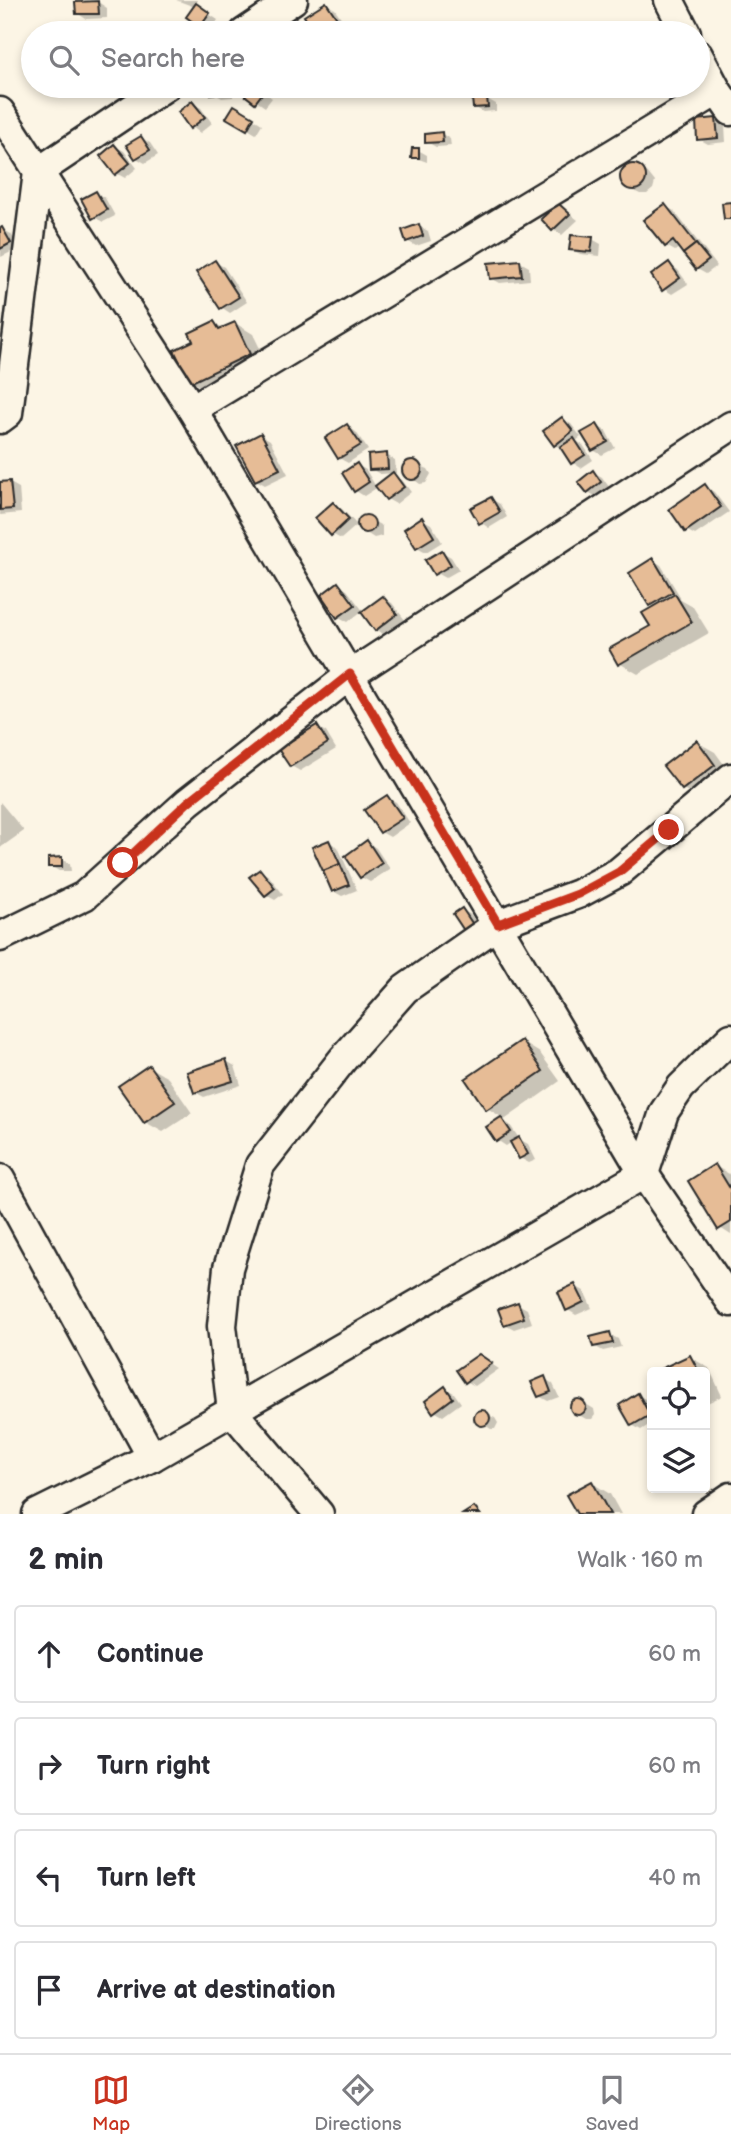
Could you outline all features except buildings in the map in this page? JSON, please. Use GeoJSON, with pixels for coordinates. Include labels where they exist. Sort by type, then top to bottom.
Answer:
{"type":"FeatureCollection","features":[{"type":"Feature","properties":{"kind":"street"},"geometry":{"type":"LineString","coordinates":[[262,21],[293,0]]}},
{"type":"Feature","properties":{"kind":"street"},"geometry":{"type":"LineString","coordinates":[[669,0],[680,21]]}},
{"type":"Feature","properties":{"kind":"street"},"geometry":{"type":"LineString","coordinates":[[192,408],[724,101],[710,76]]}},
{"type":"Feature","properties":{"kind":"street"},"geometry":{"type":"LineString","coordinates":[[0,419],[8,413],[38,172],[148,98]]}},
{"type":"Feature","properties":{"kind":"street"},"geometry":{"type":"LineString","coordinates":[[0,111],[192,408],[644,1174],[731,1302]]}},
{"type":"Feature","properties":{"kind":"street"},"geometry":{"type":"LineString","coordinates":[[0,937],[84,896],[188,802],[350,674],[731,426]]}},
{"type":"Feature","properties":{"kind":"street"},"geometry":{"type":"LineString","coordinates":[[319,1514],[232,1411],[222,1326],[228,1268],[260,1166],[343,1059],[405,989],[498,924],[578,894],[619,872],[731,778]]}},
{"type":"Feature","properties":{"kind":"street"},"geometry":{"type":"LineString","coordinates":[[37,1514],[152,1457],[644,1174],[664,1112],[681,1087],[731,1038]]}},
{"type":"Feature","properties":{"kind":"street"},"geometry":{"type":"LineString","coordinates":[[0,1179],[152,1457]]}},
{"type":"Feature","properties":{"kind":"street"},"geometry":{"type":"LineString","coordinates":[[706,1514],[731,1497]]}},
{"type":"Feature","properties":{"kind":"route"},"geometry":{"type":"LineString","coordinates":[[123,863],[188,802],[350,674],[498,924],[578,894],[619,872],[669,830]]}}]}
